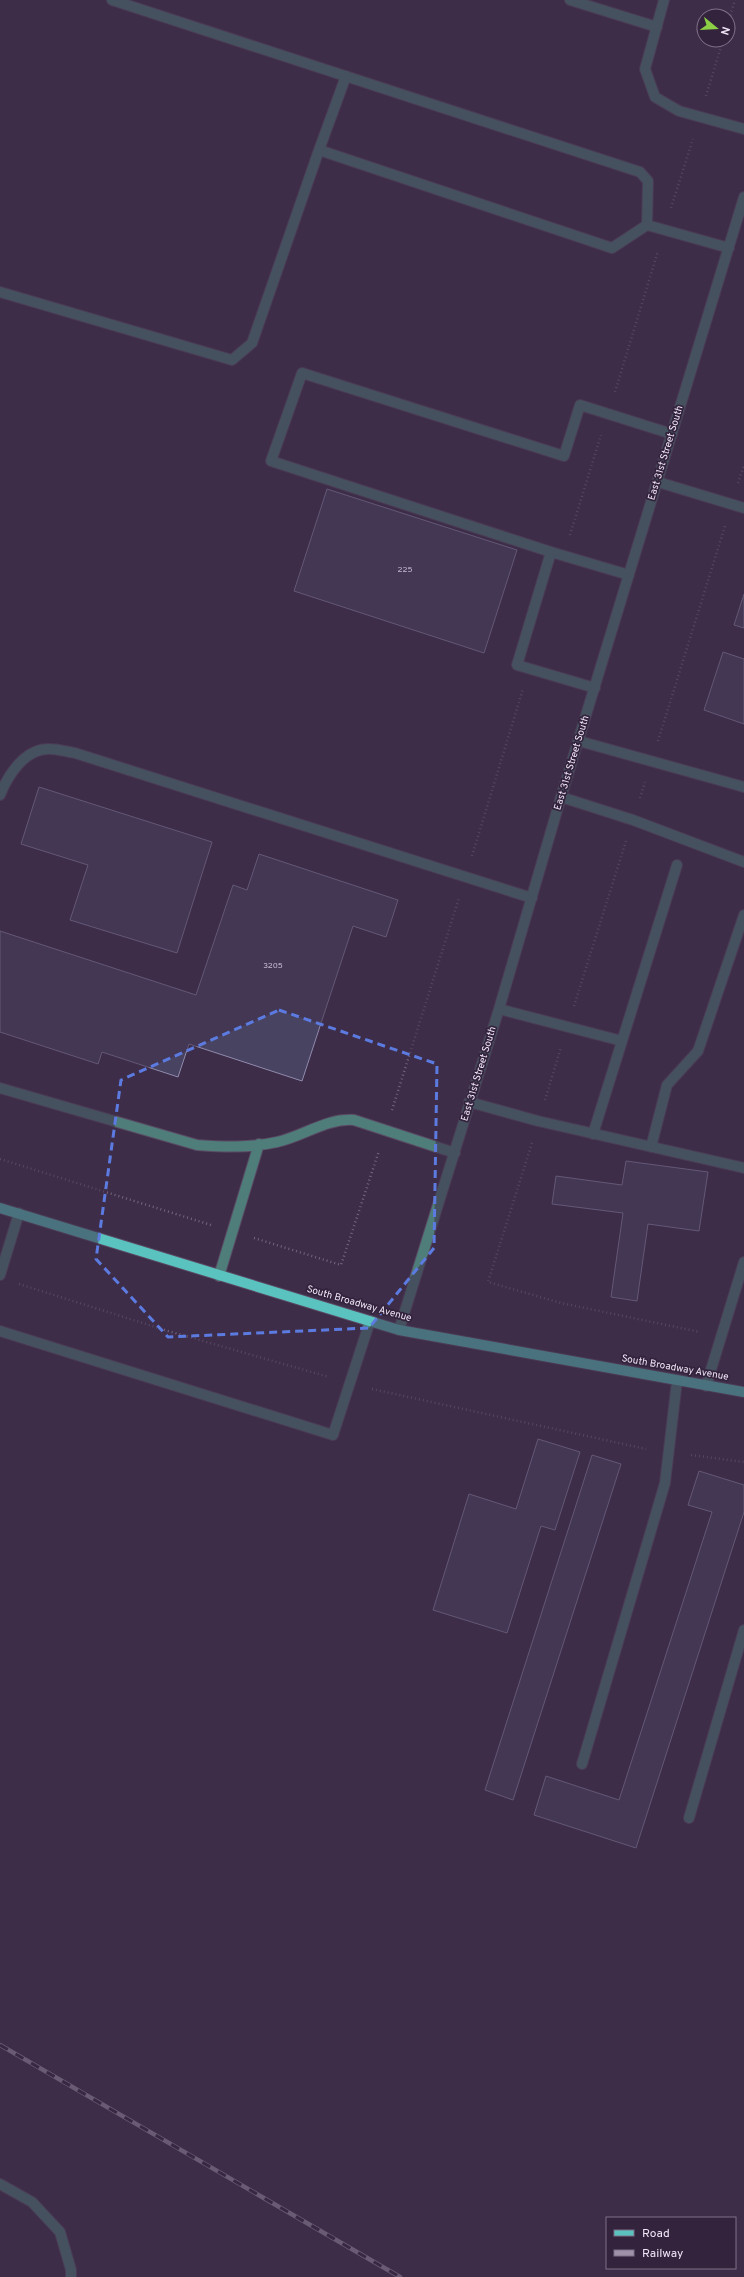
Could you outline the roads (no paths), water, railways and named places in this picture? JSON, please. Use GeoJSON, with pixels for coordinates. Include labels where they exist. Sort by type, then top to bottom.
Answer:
{"type":"FeatureCollection","features":[{"type":"Feature","properties":{"kind":"main road","name":"South Broadway Avenue"},"geometry":{"type":"LineString","coordinates":[[0,1208],[399,1330],[744,1392]]}},
{"type":"Feature","properties":{"kind":"street"},"geometry":{"type":"LineString","coordinates":[[112,0],[640,172],[648,181],[647,225]]}},
{"type":"Feature","properties":{"kind":"street"},"geometry":{"type":"LineString","coordinates":[[570,0],[657,27]]}},
{"type":"Feature","properties":{"kind":"street"},"geometry":{"type":"LineString","coordinates":[[664,0],[645,69],[655,97],[679,111],[744,129]]}},
{"type":"Feature","properties":{"kind":"street"},"geometry":{"type":"LineString","coordinates":[[0,292],[232,360],[252,343],[346,76]]}},
{"type":"Feature","properties":{"kind":"street"},"geometry":{"type":"LineString","coordinates":[[319,150],[612,248],[647,225],[728,248]]}},
{"type":"Feature","properties":{"kind":"street","name":"East 31st Street South"},"geometry":{"type":"LineString","coordinates":[[399,1330],[499,1009],[561,797],[744,197]]}},
{"type":"Feature","properties":{"kind":"street"},"geometry":{"type":"LineString","coordinates":[[629,575],[551,552],[271,461],[302,374],[564,456],[580,405],[672,434]]}},
{"type":"Feature","properties":{"kind":"street"},"geometry":{"type":"LineString","coordinates":[[658,482],[744,508]]}},
{"type":"Feature","properties":{"kind":"street"},"geometry":{"type":"LineString","coordinates":[[551,552],[517,665],[594,688]]}},
{"type":"Feature","properties":{"kind":"street"},"geometry":{"type":"LineString","coordinates":[[579,741],[744,787]]}},
{"type":"Feature","properties":{"kind":"street"},"geometry":{"type":"LineString","coordinates":[[0,795],[5,782],[14,770],[31,754],[49,749],[75,753],[532,898]]}},
{"type":"Feature","properties":{"kind":"street"},"geometry":{"type":"LineString","coordinates":[[561,797],[633,820],[744,862]]}},
{"type":"Feature","properties":{"kind":"street"},"geometry":{"type":"LineString","coordinates":[[593,1134],[677,865]]}},
{"type":"Feature","properties":{"kind":"street"},"geometry":{"type":"LineString","coordinates":[[651,1147],[667,1086],[698,1051],[744,915]]}},
{"type":"Feature","properties":{"kind":"street"},"geometry":{"type":"LineString","coordinates":[[499,1009],[622,1041]]}},
{"type":"Feature","properties":{"kind":"street"},"geometry":{"type":"LineString","coordinates":[[0,1088],[197,1146],[227,1148],[259,1144],[299,1135],[325,1123],[341,1119],[354,1120],[455,1153]]}},
{"type":"Feature","properties":{"kind":"street"},"geometry":{"type":"LineString","coordinates":[[469,1102],[538,1121],[744,1168]]}},
{"type":"Feature","properties":{"kind":"street"},"geometry":{"type":"LineString","coordinates":[[219,1276],[259,1144]]}},
{"type":"Feature","properties":{"kind":"street"},"geometry":{"type":"LineString","coordinates":[[0,1275],[19,1213]]}},
{"type":"Feature","properties":{"kind":"street"},"geometry":{"type":"LineString","coordinates":[[706,1386],[744,1262]]}},
{"type":"Feature","properties":{"kind":"street"},"geometry":{"type":"LineString","coordinates":[[0,1331],[334,1435],[370,1321]]}},
{"type":"Feature","properties":{"kind":"street"},"geometry":{"type":"LineString","coordinates":[[582,1764],[665,1483],[677,1381]]}},
{"type":"Feature","properties":{"kind":"street"},"geometry":{"type":"LineString","coordinates":[[689,1818],[744,1630]]}},
{"type":"Feature","properties":{"kind":"street"},"geometry":{"type":"LineString","coordinates":[[0,2184],[32,2202],[60,2232],[71,2270],[71,2277]]}},
{"type":"Feature","properties":{"kind":"railway"},"geometry":{"type":"LineString","coordinates":[[0,2045],[400,2277]]}}]}
